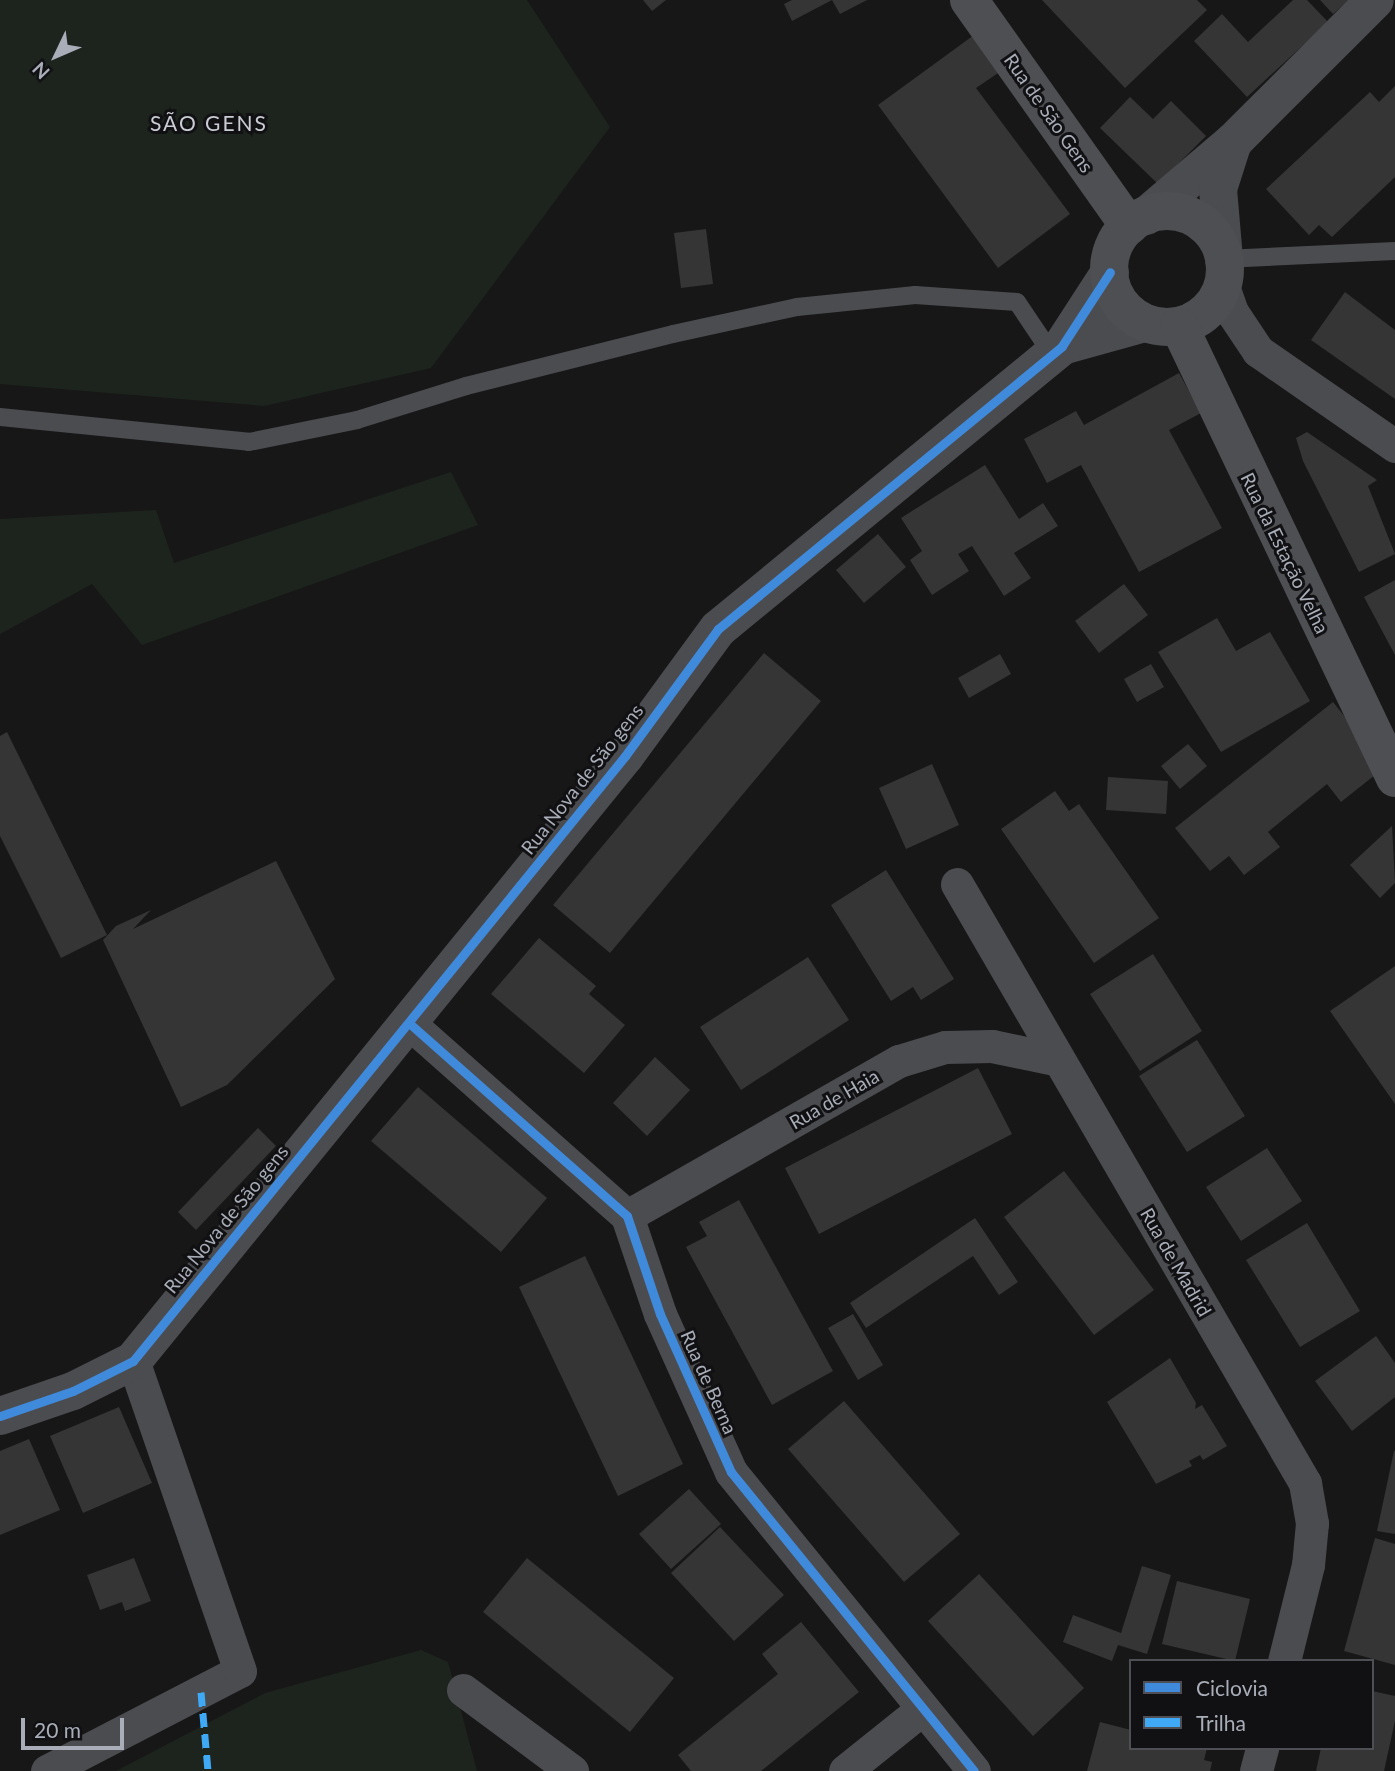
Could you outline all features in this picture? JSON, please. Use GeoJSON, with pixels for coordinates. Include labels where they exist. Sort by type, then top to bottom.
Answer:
{"type":"FeatureCollection","features":[{"type":"Feature","properties":{"kind":"main road","name":"Rua de São Gens"},"geometry":{"type":"LineString","coordinates":[[969,0],[1137,221]]}},
{"type":"Feature","properties":{"kind":"main road"},"geometry":{"type":"LineString","coordinates":[[1164,211],[1197,220],[1211,232],[1224,272],[1206,313],[1162,324],[1120,301],[1110,272],[1113,249],[1137,221],[1164,211]]}},
{"type":"Feature","properties":{"kind":"main road","name":"Rua da Estação Velha"},"geometry":{"type":"LineString","coordinates":[[1162,324],[1395,778]]}},
{"type":"Feature","properties":{"kind":"street"},"geometry":{"type":"LineString","coordinates":[[1137,221],[1234,141],[1376,0]]}},
{"type":"Feature","properties":{"kind":"street"},"geometry":{"type":"LineString","coordinates":[[1234,141],[1217,189],[1224,272],[1232,312],[1258,351],[1395,446]]}},
{"type":"Feature","properties":{"kind":"street","name":"Rua Nova de São gens"},"geometry":{"type":"LineString","coordinates":[[133,1361],[625,755],[718,629],[1057,350],[1110,272]]}},
{"type":"Feature","properties":{"kind":"street","name":"Rua Nova de São gens"},"geometry":{"type":"LineString","coordinates":[[1057,350],[1162,324]]}},
{"type":"Feature","properties":{"kind":"street","name":"Rua de Madrid"},"geometry":{"type":"LineString","coordinates":[[957,884],[1305,1483],[1312,1523],[1308,1564],[1284,1659]]}},
{"type":"Feature","properties":{"kind":"street","name":"Rua de Berna"},"geometry":{"type":"LineString","coordinates":[[409,1023],[627,1216],[660,1314],[731,1472],[920,1710],[974,1771]]}},
{"type":"Feature","properties":{"kind":"street","name":"Rua de Haia"},"geometry":{"type":"LineString","coordinates":[[627,1216],[899,1062],[945,1048],[992,1046],[1059,1060]]}},
{"type":"Feature","properties":{"kind":"street"},"geometry":{"type":"LineString","coordinates":[[0,1416],[73,1391],[133,1361],[240,1671],[47,1771]]}},
{"type":"Feature","properties":{"kind":"street"},"geometry":{"type":"LineString","coordinates":[[463,1690],[572,1771]]}},
{"type":"Feature","properties":{"kind":"street"},"geometry":{"type":"LineString","coordinates":[[845,1771],[920,1710]]}},
{"type":"Feature","properties":{"kind":"street"},"geometry":{"type":"LineString","coordinates":[[1256,1771],[1261,1750]]}},
{"type":"Feature","properties":{"kind":"lane"},"geometry":{"type":"LineString","coordinates":[[1224,272],[1395,251]]}},
{"type":"Feature","properties":{"kind":"lane"},"geometry":{"type":"LineString","coordinates":[[0,417],[249,442],[357,420],[466,386],[673,334],[797,307],[915,295],[1017,302],[1057,350]]}},
{"type":"Feature","properties":{"kind":"shaded area"},"geometry":{"type":"Polygon","coordinates":[[[0,0],[527,0],[610,127],[431,368],[264,406],[0,384],[0,0]]]}},
{"type":"Feature","properties":{"kind":"shaded area"},"geometry":{"type":"Polygon","coordinates":[[[451,472],[478,525],[142,645],[92,584],[0,634],[0,519],[156,510],[174,563],[451,472]]]}},
{"type":"Feature","properties":{"kind":"shaded area"},"geometry":{"type":"Polygon","coordinates":[[[421,1650],[448,1662],[477,1771],[116,1771],[265,1693],[421,1650]]]}},
{"type":"Feature","properties":{"kind":"building"},"geometry":{"type":"Polygon","coordinates":[[[643,0],[666,0],[652,11],[643,0]]]}},
{"type":"Feature","properties":{"kind":"building"},"geometry":{"type":"Polygon","coordinates":[[[792,0],[832,0],[792,21],[784,4],[792,0]]]}},
{"type":"Feature","properties":{"kind":"building"},"geometry":{"type":"Polygon","coordinates":[[[832,0],[867,0],[840,14],[832,0]]]}},
{"type":"Feature","properties":{"kind":"building"},"geometry":{"type":"Polygon","coordinates":[[[1042,0],[1197,0],[1207,10],[1125,88],[1042,0]]]}},
{"type":"Feature","properties":{"kind":"building"},"geometry":{"type":"Polygon","coordinates":[[[1293,0],[1307,0],[1328,22],[1247,97],[1194,41],[1222,14],[1248,42],[1293,0]]]}},
{"type":"Feature","properties":{"kind":"building"},"geometry":{"type":"Polygon","coordinates":[[[1320,0],[1349,0],[1333,14],[1320,0]]]}},
{"type":"Feature","properties":{"kind":"building"},"geometry":{"type":"Polygon","coordinates":[[[974,35],[1001,71],[976,88],[1070,214],[998,268],[878,105],[974,35]]]}},
{"type":"Feature","properties":{"kind":"building"},"geometry":{"type":"Polygon","coordinates":[[[1395,86],[1395,177],[1332,237],[1319,225],[1309,235],[1266,189],[1370,92],[1379,102],[1395,86]]]}},
{"type":"Feature","properties":{"kind":"building"},"geometry":{"type":"Polygon","coordinates":[[[1130,97],[1153,119],[1171,101],[1206,136],[1158,184],[1100,128],[1130,97]]]}},
{"type":"Feature","properties":{"kind":"building"},"geometry":{"type":"Polygon","coordinates":[[[706,229],[713,284],[681,288],[674,233],[706,229]]]}},
{"type":"Feature","properties":{"kind":"building"},"geometry":{"type":"Polygon","coordinates":[[[1345,292],[1395,330],[1395,399],[1311,340],[1345,292]]]}},
{"type":"Feature","properties":{"kind":"building"},"geometry":{"type":"Polygon","coordinates":[[[1179,373],[1201,413],[1169,430],[1222,528],[1139,572],[1081,465],[1047,483],[1024,439],[1076,411],[1084,425],[1179,373]]]}},
{"type":"Feature","properties":{"kind":"building"},"geometry":{"type":"Polygon","coordinates":[[[1307,432],[1377,480],[1368,486],[1395,554],[1359,572],[1303,461],[1296,438],[1307,432]]]}},
{"type":"Feature","properties":{"kind":"building"},"geometry":{"type":"Polygon","coordinates":[[[985,465],[1019,519],[1043,503],[1058,526],[1014,553],[1031,578],[1004,596],[972,546],[958,554],[969,571],[932,595],[910,560],[922,551],[901,518],[985,465]]]}},
{"type":"Feature","properties":{"kind":"building"},"geometry":{"type":"Polygon","coordinates":[[[878,534],[906,567],[864,603],[836,570],[878,534]]]}},
{"type":"Feature","properties":{"kind":"building"},"geometry":{"type":"Polygon","coordinates":[[[1395,580],[1395,655],[1364,597],[1395,580]]]}},
{"type":"Feature","properties":{"kind":"building"},"geometry":{"type":"Polygon","coordinates":[[[1124,584],[1148,615],[1099,653],[1075,621],[1124,584]]]}},
{"type":"Feature","properties":{"kind":"building"},"geometry":{"type":"Polygon","coordinates":[[[1217,618],[1236,651],[1270,632],[1310,701],[1221,752],[1158,652],[1217,618]]]}},
{"type":"Feature","properties":{"kind":"building"},"geometry":{"type":"Polygon","coordinates":[[[764,653],[821,701],[610,953],[553,905],[764,653]]]}},
{"type":"Feature","properties":{"kind":"building"},"geometry":{"type":"Polygon","coordinates":[[[1000,654],[1011,674],[969,698],[958,678],[1000,654]]]}},
{"type":"Feature","properties":{"kind":"building"},"geometry":{"type":"Polygon","coordinates":[[[1151,664],[1164,687],[1137,702],[1124,679],[1151,664]]]}},
{"type":"Feature","properties":{"kind":"building"},"geometry":{"type":"Polygon","coordinates":[[[1333,702],[1385,767],[1341,802],[1327,784],[1268,832],[1280,847],[1244,875],[1229,856],[1210,871],[1175,828],[1333,702]]]}},
{"type":"Feature","properties":{"kind":"building"},"geometry":{"type":"Polygon","coordinates":[[[7,732],[107,935],[61,958],[0,836],[0,736],[7,732]]]}},
{"type":"Feature","properties":{"kind":"building"},"geometry":{"type":"Polygon","coordinates":[[[1188,744],[1207,766],[1180,789],[1161,766],[1188,744]]]}},
{"type":"Feature","properties":{"kind":"building"},"geometry":{"type":"Polygon","coordinates":[[[932,764],[959,825],[906,849],[879,788],[932,764]]]}},
{"type":"Feature","properties":{"kind":"building"},"geometry":{"type":"Polygon","coordinates":[[[1108,777],[1168,781],[1166,814],[1106,810],[1108,777]]]}},
{"type":"Feature","properties":{"kind":"building"},"geometry":{"type":"Polygon","coordinates":[[[1055,791],[1069,811],[1079,804],[1159,918],[1094,963],[1001,829],[1055,791]]]}},
{"type":"Feature","properties":{"kind":"building"},"geometry":{"type":"Polygon","coordinates":[[[1392,826],[1395,883],[1380,898],[1350,865],[1392,826]]]}},
{"type":"Feature","properties":{"kind":"building"},"geometry":{"type":"Polygon","coordinates":[[[276,861],[335,979],[227,1085],[181,1107],[103,940],[116,926],[151,910],[133,929],[276,861]]]}},
{"type":"Feature","properties":{"kind":"building"},"geometry":{"type":"Polygon","coordinates":[[[886,870],[954,979],[921,1000],[913,987],[891,1001],[831,905],[886,870]]]}},
{"type":"Feature","properties":{"kind":"building"},"geometry":{"type":"Polygon","coordinates":[[[539,938],[596,986],[589,994],[625,1025],[584,1073],[491,994],[539,938]]]}},
{"type":"Feature","properties":{"kind":"building"},"geometry":{"type":"Polygon","coordinates":[[[1153,954],[1202,1031],[1140,1071],[1090,994],[1153,954]]]}},
{"type":"Feature","properties":{"kind":"building"},"geometry":{"type":"Polygon","coordinates":[[[808,957],[849,1020],[741,1090],[700,1027],[808,957]]]}},
{"type":"Feature","properties":{"kind":"building"},"geometry":{"type":"Polygon","coordinates":[[[1395,966],[1395,1104],[1330,1011],[1395,966]]]}},
{"type":"Feature","properties":{"kind":"building"},"geometry":{"type":"Polygon","coordinates":[[[1197,1040],[1245,1116],[1187,1152],[1139,1076],[1197,1040]]]}},
{"type":"Feature","properties":{"kind":"building"},"geometry":{"type":"Polygon","coordinates":[[[655,1057],[690,1090],[647,1136],[613,1103],[655,1057]]]}},
{"type":"Feature","properties":{"kind":"building"},"geometry":{"type":"Polygon","coordinates":[[[978,1068],[1012,1134],[819,1234],[785,1168],[978,1068]]]}},
{"type":"Feature","properties":{"kind":"building"},"geometry":{"type":"Polygon","coordinates":[[[418,1087],[547,1198],[501,1252],[371,1141],[418,1087]]]}},
{"type":"Feature","properties":{"kind":"building"},"geometry":{"type":"Polygon","coordinates":[[[258,1128],[276,1146],[196,1230],[178,1212],[258,1128]]]}},
{"type":"Feature","properties":{"kind":"building"},"geometry":{"type":"Polygon","coordinates":[[[1267,1148],[1302,1201],[1241,1241],[1206,1187],[1267,1148]]]}},
{"type":"Feature","properties":{"kind":"building"},"geometry":{"type":"Polygon","coordinates":[[[1064,1171],[1154,1290],[1094,1335],[1004,1217],[1064,1171]]]}},
{"type":"Feature","properties":{"kind":"building"},"geometry":{"type":"Polygon","coordinates":[[[739,1200],[833,1371],[772,1405],[686,1247],[707,1236],[699,1222],[739,1200]]]}},
{"type":"Feature","properties":{"kind":"building"},"geometry":{"type":"Polygon","coordinates":[[[975,1218],[1018,1282],[999,1295],[973,1256],[866,1328],[850,1303],[975,1218]]]}},
{"type":"Feature","properties":{"kind":"building"},"geometry":{"type":"Polygon","coordinates":[[[1307,1223],[1360,1311],[1300,1347],[1246,1260],[1307,1223]]]}},
{"type":"Feature","properties":{"kind":"building"},"geometry":{"type":"Polygon","coordinates":[[[585,1256],[683,1464],[618,1496],[519,1287],[585,1256]]]}},
{"type":"Feature","properties":{"kind":"building"},"geometry":{"type":"Polygon","coordinates":[[[853,1314],[883,1365],[858,1380],[828,1328],[853,1314]]]}},
{"type":"Feature","properties":{"kind":"building"},"geometry":{"type":"Polygon","coordinates":[[[1376,1336],[1395,1363],[1395,1397],[1352,1431],[1315,1381],[1376,1336]]]}},
{"type":"Feature","properties":{"kind":"building"},"geometry":{"type":"Polygon","coordinates":[[[1170,1358],[1196,1403],[1195,1409],[1202,1405],[1227,1446],[1203,1460],[1200,1455],[1189,1461],[1192,1466],[1156,1484],[1107,1402],[1170,1358]]]}},
{"type":"Feature","properties":{"kind":"building"},"geometry":{"type":"Polygon","coordinates":[[[844,1401],[960,1534],[904,1582],[788,1449],[844,1401]]]}},
{"type":"Feature","properties":{"kind":"building"},"geometry":{"type":"Polygon","coordinates":[[[119,1407],[152,1483],[83,1513],[50,1436],[119,1407]]]}},
{"type":"Feature","properties":{"kind":"building"},"geometry":{"type":"Polygon","coordinates":[[[29,1439],[60,1510],[0,1535],[0,1451],[29,1439]]]}},
{"type":"Feature","properties":{"kind":"building"},"geometry":{"type":"Polygon","coordinates":[[[1395,1451],[1395,1534],[1377,1531],[1395,1451]]]}},
{"type":"Feature","properties":{"kind":"building"},"geometry":{"type":"Polygon","coordinates":[[[689,1489],[721,1524],[671,1569],[639,1534],[689,1489]]]}},
{"type":"Feature","properties":{"kind":"building"},"geometry":{"type":"Polygon","coordinates":[[[720,1527],[784,1595],[734,1641],[671,1573],[720,1527]]]}},
{"type":"Feature","properties":{"kind":"building"},"geometry":{"type":"Polygon","coordinates":[[[1375,1538],[1395,1544],[1395,1665],[1344,1651],[1375,1538]]]}},
{"type":"Feature","properties":{"kind":"building"},"geometry":{"type":"Polygon","coordinates":[[[134,1558],[151,1601],[125,1611],[122,1602],[100,1610],[87,1575],[134,1558]]]}},
{"type":"Feature","properties":{"kind":"building"},"geometry":{"type":"Polygon","coordinates":[[[527,1558],[674,1678],[630,1732],[483,1612],[527,1558]]]}},
{"type":"Feature","properties":{"kind":"building"},"geometry":{"type":"Polygon","coordinates":[[[1142,1566],[1171,1575],[1147,1654],[1118,1645],[1112,1661],[1063,1642],[1073,1615],[1121,1633],[1142,1566]]]}},
{"type":"Feature","properties":{"kind":"building"},"geometry":{"type":"Polygon","coordinates":[[[979,1574],[1084,1688],[1033,1736],[928,1621],[979,1574]]]}},
{"type":"Feature","properties":{"kind":"building"},"geometry":{"type":"Polygon","coordinates":[[[1177,1581],[1250,1599],[1235,1659],[1162,1644],[1177,1581]]]}},
{"type":"Feature","properties":{"kind":"building"},"geometry":{"type":"Polygon","coordinates":[[[801,1622],[859,1692],[761,1771],[691,1771],[678,1755],[778,1674],[762,1654],[801,1622]]]}},
{"type":"Feature","properties":{"kind":"building"},"geometry":{"type":"Polygon","coordinates":[[[1374,1691],[1395,1696],[1395,1721],[1384,1771],[1316,1771],[1321,1750],[1374,1750],[1374,1691]]]}},
{"type":"Feature","properties":{"kind":"building"},"geometry":{"type":"Polygon","coordinates":[[[1100,1722],[1129,1729],[1129,1750],[1206,1750],[1204,1760],[1212,1762],[1210,1771],[1087,1771],[1100,1722]]]}},
{"type":"Feature","properties":{"kind":"marked path"},"geometry":{"type":"LineString","coordinates":[[201,1692],[208,1771]]}},
{"type":"Feature","properties":{"kind":"cycle path"},"geometry":{"type":"LineString","coordinates":[[0,1416],[73,1391],[133,1361],[625,756],[718,629],[1062,346],[1110,272]]}},
{"type":"Feature","properties":{"kind":"cycle path"},"geometry":{"type":"LineString","coordinates":[[409,1023],[627,1216],[660,1314],[731,1472],[974,1771]]}},
{"type":"Feature","properties":{"kind":"district","name":"SÃO GENS"},"geometry":{"type":"Point","coordinates":[209,123]}}]}
